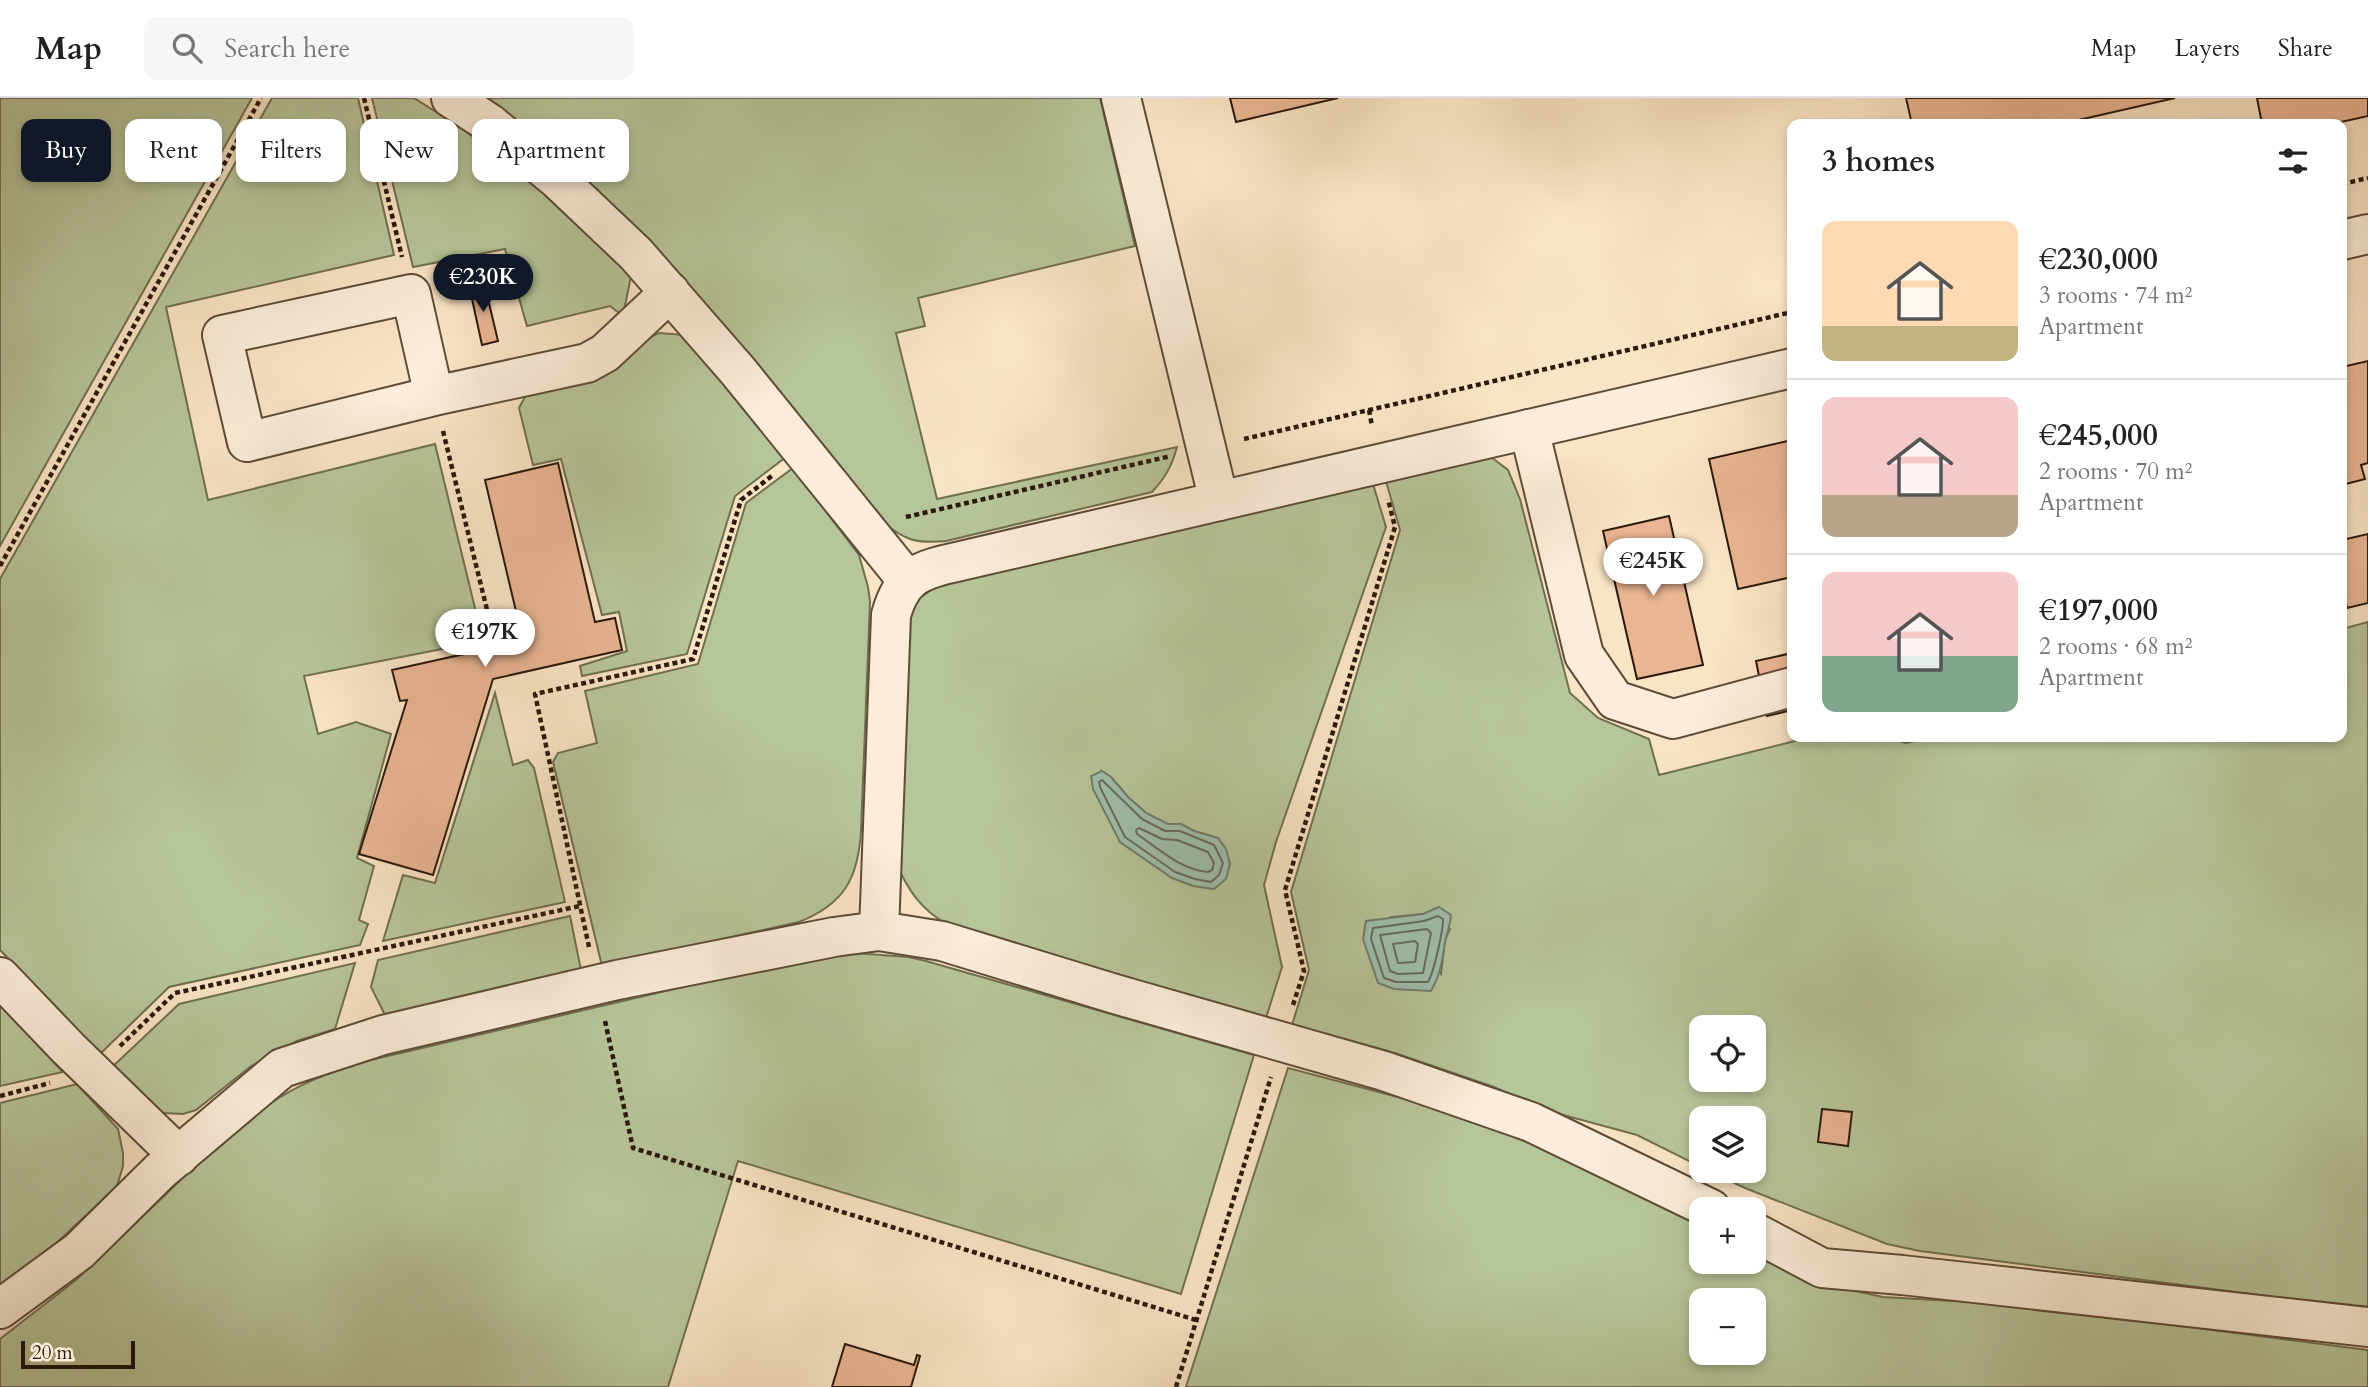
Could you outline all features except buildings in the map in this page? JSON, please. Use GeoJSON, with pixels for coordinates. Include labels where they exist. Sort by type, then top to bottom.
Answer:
{"type":"FeatureCollection","features":[{"type":"Feature","properties":{"kind":"lane"},"geometry":{"type":"LineString","coordinates":[[451,98],[489,123],[557,178],[636,254],[738,371],[907,580]]}},
{"type":"Feature","properties":{"kind":"lane"},"geometry":{"type":"LineString","coordinates":[[1121,98],[1219,501]]}},
{"type":"Feature","properties":{"kind":"lane"},"geometry":{"type":"LineString","coordinates":[[2347,239],[2368,234]]}},
{"type":"Feature","properties":{"kind":"lane"},"geometry":{"type":"LineString","coordinates":[[434,396],[411,294],[222,335],[247,442],[434,396],[587,363],[605,353],[670,292]]}},
{"type":"Feature","properties":{"kind":"lane"},"geometry":{"type":"LineString","coordinates":[[878,931],[891,615],[896,596],[907,580],[928,569],[1787,369]]}},
{"type":"Feature","properties":{"kind":"lane"},"geometry":{"type":"LineString","coordinates":[[1529,429],[1584,655],[1615,701],[1673,719],[1787,688]]}},
{"type":"Feature","properties":{"kind":"lane"},"geometry":{"type":"LineString","coordinates":[[0,1309],[79,1251],[179,1156],[282,1068],[383,1035],[597,984],[834,936],[878,931],[942,941],[1384,1072],[1531,1122],[1689,1198]]}},
{"type":"Feature","properties":{"kind":"lane"},"geometry":{"type":"LineString","coordinates":[[0,977],[93,1073],[179,1156]]}},
{"type":"Feature","properties":{"kind":"lane"},"geometry":{"type":"LineString","coordinates":[[1766,1238],[1822,1268],[2368,1327]]}},
{"type":"Feature","properties":{"kind":"path"},"geometry":{"type":"LineString","coordinates":[[0,566],[261,98]]}},
{"type":"Feature","properties":{"kind":"path"},"geometry":{"type":"LineString","coordinates":[[364,98],[411,294]]}},
{"type":"Feature","properties":{"kind":"path"},"geometry":{"type":"LineString","coordinates":[[2347,183],[2368,178]]}},
{"type":"Feature","properties":{"kind":"path"},"geometry":{"type":"LineString","coordinates":[[902,517],[1787,313]]}},
{"type":"Feature","properties":{"kind":"path"},"geometry":{"type":"LineString","coordinates":[[434,396],[493,634]]}},
{"type":"Feature","properties":{"kind":"path"},"geometry":{"type":"LineString","coordinates":[[1176,1387],[1304,971],[1285,890],[1395,527],[1369,410]]}},
{"type":"Feature","properties":{"kind":"path"},"geometry":{"type":"LineString","coordinates":[[802,452],[741,499],[692,659],[535,694],[633,1148],[1196,1320]]}},
{"type":"Feature","properties":{"kind":"path"},"geometry":{"type":"LineString","coordinates":[[0,1096],[93,1073],[175,993],[580,906]]}},
{"type":"Feature","properties":{"kind":"shaded area"},"geometry":{"type":"Polygon","coordinates":[[[0,98],[252,98],[240,119],[236,119],[236,126],[222,151],[222,119],[125,119],[125,182],[205,182],[0,546],[0,98]]]}},
{"type":"Feature","properties":{"kind":"shaded area"},"geometry":{"type":"Polygon","coordinates":[[[272,98],[358,98],[363,119],[360,119],[360,182],[377,182],[394,255],[166,307],[208,500],[435,444],[483,641],[304,676],[318,734],[356,722],[391,734],[357,858],[374,866],[359,920],[368,924],[360,945],[169,987],[100,1054],[0,950],[0,579],[236,162],[236,182],[346,182],[346,119],[260,119],[272,98]]]}},
{"type":"Feature","properties":{"kind":"shaded area"},"geometry":{"type":"Polygon","coordinates":[[[372,98],[414,98],[447,119],[377,119],[372,98]]]}},
{"type":"Feature","properties":{"kind":"shaded area"},"geometry":{"type":"Polygon","coordinates":[[[485,98],[1100,98],[1135,246],[918,298],[925,326],[896,333],[937,499],[1177,447],[1168,471],[1152,492],[946,541],[918,541],[897,533],[881,521],[564,182],[629,182],[629,119],[505,119],[485,98]]]}},
{"type":"Feature","properties":{"kind":"shaded area"},"geometry":{"type":"Polygon","coordinates":[[[458,126],[472,135],[472,182],[532,182],[583,231],[632,271],[623,316],[610,306],[527,326],[505,249],[413,267],[392,182],[458,182],[458,126]]]}},
{"type":"Feature","properties":{"kind":"shaded area"},"geometry":{"type":"Polygon","coordinates":[[[659,333],[685,335],[786,457],[735,496],[687,654],[582,676],[580,666],[627,651],[619,612],[602,615],[561,459],[533,465],[519,408],[528,391],[659,333]]]}},
{"type":"Feature","properties":{"kind":"shaded area"},"geometry":{"type":"Polygon","coordinates":[[[1491,457],[1508,470],[1520,499],[1570,693],[1598,718],[1649,739],[1659,775],[1791,742],[2347,742],[2347,628],[2368,622],[2368,1309],[1920,1251],[1887,1244],[1734,1183],[1766,1183],[1766,1106],[1689,1106],[1689,1161],[1637,1135],[1545,1110],[1494,1087],[1395,1053],[1292,1025],[1309,970],[1291,892],[1400,530],[1386,481],[1491,457]],[[1423,914],[1391,917],[1441,974],[1445,940],[1450,929],[1423,914]]]}},
{"type":"Feature","properties":{"kind":"shaded area"},"geometry":{"type":"Polygon","coordinates":[[[793,468],[859,555],[868,587],[870,601],[861,831],[852,876],[838,898],[799,922],[602,966],[553,762],[558,753],[597,743],[585,691],[698,664],[746,503],[793,468]]]}},
{"type":"Feature","properties":{"kind":"shaded area"},"geometry":{"type":"Polygon","coordinates":[[[1373,484],[1386,527],[1276,842],[1264,885],[1282,967],[1266,1018],[945,923],[929,912],[916,898],[897,865],[907,636],[914,602],[941,583],[1373,484]],[[1102,771],[1120,842],[1174,877],[1214,889],[1230,864],[1218,838],[1181,824],[1168,825],[1146,813],[1102,771]]]}},
{"type":"Feature","properties":{"kind":"shaded area"},"geometry":{"type":"Polygon","coordinates":[[[495,693],[513,765],[528,760],[534,768],[565,902],[383,941],[403,875],[435,883],[495,693]]]}},
{"type":"Feature","properties":{"kind":"shaded area"},"geometry":{"type":"Polygon","coordinates":[[[570,916],[581,970],[385,1015],[371,987],[378,960],[570,916]]]}},
{"type":"Feature","properties":{"kind":"shaded area"},"geometry":{"type":"Polygon","coordinates":[[[855,953],[926,961],[1254,1055],[1181,1294],[738,1161],[668,1387],[0,1387],[0,1339],[76,1280],[235,1128],[301,1086],[335,1071],[375,1059],[785,963],[855,953]]]}},
{"type":"Feature","properties":{"kind":"shaded area"},"geometry":{"type":"Polygon","coordinates":[[[355,963],[335,1029],[297,1041],[251,1066],[196,1110],[183,1114],[163,1113],[152,1109],[110,1069],[179,1004],[355,963]]]}},
{"type":"Feature","properties":{"kind":"shaded area"},"geometry":{"type":"Polygon","coordinates":[[[0,1005],[63,1072],[0,1086],[0,1005]]]}},
{"type":"Feature","properties":{"kind":"shaded area"},"geometry":{"type":"Polygon","coordinates":[[[1288,1068],[1443,1109],[1552,1152],[1689,1215],[1689,1274],[1766,1274],[1766,1252],[1833,1286],[1883,1297],[2066,1311],[2368,1350],[2368,1387],[1186,1387],[1288,1068]]]}},
{"type":"Feature","properties":{"kind":"shaded area"},"geometry":{"type":"Polygon","coordinates":[[[77,1084],[118,1129],[123,1166],[117,1186],[46,1253],[0,1288],[0,1103],[77,1084]]]}},
{"type":"Feature","properties":{"kind":"water"},"geometry":{"type":"Polygon","coordinates":[[[1102,771],[1146,813],[1168,824],[1181,824],[1218,838],[1226,849],[1230,864],[1226,879],[1214,889],[1193,886],[1172,878],[1120,842],[1093,789],[1091,776],[1102,771]]]}},
{"type":"Feature","properties":{"kind":"water"},"geometry":{"type":"Polygon","coordinates":[[[1439,907],[1451,915],[1441,967],[1431,991],[1394,989],[1378,983],[1363,939],[1366,921],[1423,914],[1439,907]]]}}]}
